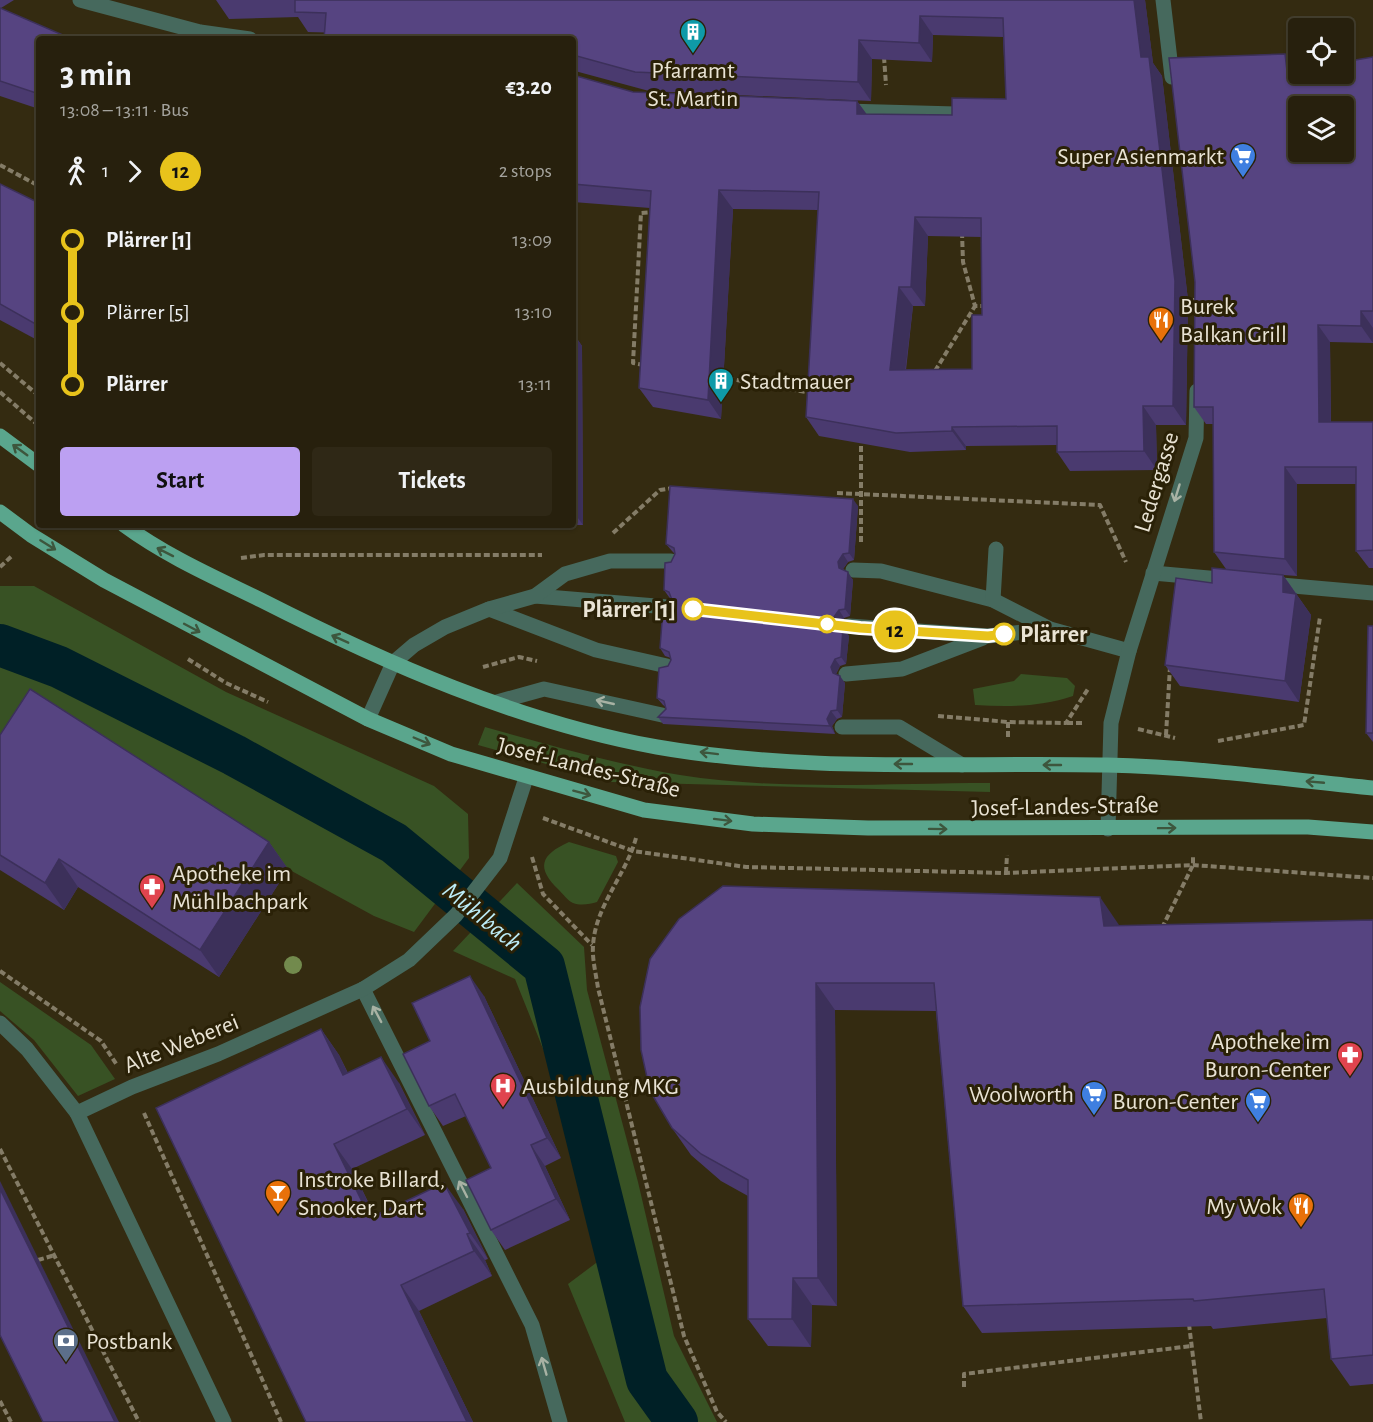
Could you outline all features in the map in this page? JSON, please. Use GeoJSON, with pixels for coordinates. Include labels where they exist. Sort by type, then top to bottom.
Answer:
{"type":"FeatureCollection","features":[{"type":"Feature","properties":{"kind":"main road"},"geometry":{"type":"LineString","coordinates":[[0,436],[36,463]]}},
{"type":"Feature","properties":{"kind":"main road","name":"Josef-Landes-Straße"},"geometry":{"type":"LineString","coordinates":[[0,512],[31,535],[104,580],[368,718],[451,754],[644,810],[753,824],[799,826],[966,830],[1308,827],[1373,832]]}},
{"type":"Feature","properties":{"kind":"main road","name":"Josef-Landes-Straße"},"geometry":{"type":"LineString","coordinates":[[128,528],[153,546],[194,567],[311,626],[393,663],[545,720],[657,747],[757,758],[863,764],[1110,765],[1373,788]]}},
{"type":"Feature","properties":{"kind":"street"},"geometry":{"type":"LineString","coordinates":[[80,0],[200,32],[229,36]]}},
{"type":"Feature","properties":{"kind":"street"},"geometry":{"type":"LineString","coordinates":[[1163,0],[1173,92]]}},
{"type":"Feature","properties":{"kind":"street"},"geometry":{"type":"LineString","coordinates":[[829,110],[956,114]]}},
{"type":"Feature","properties":{"kind":"street","name":"Ledergasse"},"geometry":{"type":"LineString","coordinates":[[1108,829],[1111,723],[1153,573],[1196,438],[1197,380]]}},
{"type":"Feature","properties":{"kind":"street"},"geometry":{"type":"LineString","coordinates":[[993,600],[996,549]]}},
{"type":"Feature","properties":{"kind":"street"},"geometry":{"type":"LineString","coordinates":[[536,596],[565,574],[610,561],[671,561]]}},
{"type":"Feature","properties":{"kind":"street"},"geometry":{"type":"LineString","coordinates":[[853,570],[881,571],[993,600],[1050,629],[1130,651]]}},
{"type":"Feature","properties":{"kind":"street"},"geometry":{"type":"LineString","coordinates":[[1153,573],[1373,593]]}},
{"type":"Feature","properties":{"kind":"street"},"geometry":{"type":"LineString","coordinates":[[368,718],[393,663],[414,645],[445,627],[489,609],[536,596],[668,607]]}},
{"type":"Feature","properties":{"kind":"street"},"geometry":{"type":"LineString","coordinates":[[489,609],[596,650],[667,666]]}},
{"type":"Feature","properties":{"kind":"street"},"geometry":{"type":"LineString","coordinates":[[849,626],[988,636],[1050,629]]}},
{"type":"Feature","properties":{"kind":"street"},"geometry":{"type":"LineString","coordinates":[[846,674],[902,669],[988,636]]}},
{"type":"Feature","properties":{"kind":"street"},"geometry":{"type":"LineString","coordinates":[[497,702],[544,688],[662,715]]}},
{"type":"Feature","properties":{"kind":"street"},"geometry":{"type":"LineString","coordinates":[[842,727],[898,727],[962,765]]}},
{"type":"Feature","properties":{"kind":"street","name":"Alte Weberei"},"geometry":{"type":"LineString","coordinates":[[78,1113],[132,1087],[218,1054],[363,989],[409,960],[429,943],[488,876],[500,858],[526,777]]}},
{"type":"Feature","properties":{"kind":"street"},"geometry":{"type":"LineString","coordinates":[[363,989],[532,1325],[560,1422]]}},
{"type":"Feature","properties":{"kind":"street"},"geometry":{"type":"LineString","coordinates":[[0,1023],[27,1049],[78,1113],[224,1422]]}},
{"type":"Feature","properties":{"kind":"path"},"geometry":{"type":"LineString","coordinates":[[884,52],[888,113]]}},
{"type":"Feature","properties":{"kind":"path"},"geometry":{"type":"LineString","coordinates":[[0,165],[36,184]]}},
{"type":"Feature","properties":{"kind":"path"},"geometry":{"type":"LineString","coordinates":[[656,367],[633,363],[640,213],[663,212]]}},
{"type":"Feature","properties":{"kind":"path"},"geometry":{"type":"LineString","coordinates":[[926,372],[937,371],[975,306],[963,262],[961,228]]}},
{"type":"Feature","properties":{"kind":"path"},"geometry":{"type":"LineString","coordinates":[[1174,300],[1198,300]]}},
{"type":"Feature","properties":{"kind":"path"},"geometry":{"type":"LineString","coordinates":[[975,306],[987,306]]}},
{"type":"Feature","properties":{"kind":"path"},"geometry":{"type":"LineString","coordinates":[[0,363],[36,393]]}},
{"type":"Feature","properties":{"kind":"path"},"geometry":{"type":"LineString","coordinates":[[713,376],[817,393]]}},
{"type":"Feature","properties":{"kind":"path"},"geometry":{"type":"LineString","coordinates":[[0,392],[36,423]]}},
{"type":"Feature","properties":{"kind":"path"},"geometry":{"type":"LineString","coordinates":[[607,539],[660,490],[674,488]]}},
{"type":"Feature","properties":{"kind":"path"},"geometry":{"type":"LineString","coordinates":[[837,493],[1100,505],[1130,571]]}},
{"type":"Feature","properties":{"kind":"path"},"geometry":{"type":"LineString","coordinates":[[0,567],[16,552]]}},
{"type":"Feature","properties":{"kind":"path"},"geometry":{"type":"LineString","coordinates":[[236,558],[264,555],[543,555]]}},
{"type":"Feature","properties":{"kind":"path"},"geometry":{"type":"LineString","coordinates":[[1211,743],[1304,725],[1321,609]]}},
{"type":"Feature","properties":{"kind":"path"},"geometry":{"type":"LineString","coordinates":[[516,808],[633,851],[746,867],[1006,873],[1192,865],[1373,878]]}},
{"type":"Feature","properties":{"kind":"path"},"geometry":{"type":"LineString","coordinates":[[516,808],[543,894],[593,945]]}},
{"type":"Feature","properties":{"kind":"path"},"geometry":{"type":"LineString","coordinates":[[644,810],[633,851],[603,907],[593,945],[598,988],[684,1336],[717,1412],[726,1422]]}},
{"type":"Feature","properties":{"kind":"path"},"geometry":{"type":"LineString","coordinates":[[1160,933],[1192,865]]}},
{"type":"Feature","properties":{"kind":"path"},"geometry":{"type":"LineString","coordinates":[[0,970],[100,1041],[132,1087],[281,1422]]}},
{"type":"Feature","properties":{"kind":"path"},"geometry":{"type":"LineString","coordinates":[[0,1149],[139,1422]]}},
{"type":"Feature","properties":{"kind":"path"},"geometry":{"type":"LineString","coordinates":[[38,1260],[55,1255]]}},
{"type":"Feature","properties":{"kind":"path"},"geometry":{"type":"LineString","coordinates":[[1188,1316],[1201,1422]]}},
{"type":"Feature","properties":{"kind":"path"},"geometry":{"type":"LineString","coordinates":[[964,1387],[964,1374],[1191,1346]]}},
{"type":"Feature","properties":{"kind":"path"},"geometry":{"type":"LineString","coordinates":[[0,1401],[11,1422]]}},
{"type":"Feature","properties":{"kind":"green space"},"geometry":{"type":"Polygon","coordinates":[[[0,586],[34,586],[226,692],[434,786],[468,814],[469,858],[414,932],[374,916],[288,869],[49,716],[0,767],[0,586]]]}},
{"type":"Feature","properties":{"kind":"green space"},"geometry":{"type":"Polygon","coordinates":[[[1021,674],[1067,678],[1075,686],[1073,696],[1024,705],[975,705],[973,689],[1014,681],[1021,674]]]}},
{"type":"Feature","properties":{"kind":"green space"},"geometry":{"type":"Polygon","coordinates":[[[485,727],[582,754],[680,775],[718,780],[795,785],[990,783],[990,792],[611,782],[478,745],[485,727]]]}},
{"type":"Feature","properties":{"kind":"green space"},"geometry":{"type":"Polygon","coordinates":[[[569,842],[616,856],[618,862],[597,902],[582,905],[571,902],[552,882],[544,869],[547,857],[569,842]]]}},
{"type":"Feature","properties":{"kind":"green space"},"geometry":{"type":"Polygon","coordinates":[[[517,883],[584,947],[587,990],[638,1182],[674,1336],[717,1422],[625,1422],[568,1284],[608,1254],[582,1146],[515,979],[453,951],[517,883]]]}},
{"type":"Feature","properties":{"kind":"green space"},"geometry":{"type":"Polygon","coordinates":[[[0,982],[91,1045],[115,1079],[78,1096],[34,1040],[0,1011],[0,982]]]}},
{"type":"Feature","properties":{"kind":"building"},"geometry":{"type":"Polygon","coordinates":[[[295,0],[1134,0],[1141,57],[1149,57],[1175,281],[1173,406],[1143,406],[1144,451],[1057,452],[1057,426],[952,427],[952,431],[896,433],[806,417],[819,192],[719,190],[708,400],[639,388],[651,191],[576,184],[576,76],[633,92],[857,101],[857,114],[952,115],[952,98],[1006,99],[1003,18],[920,16],[919,43],[859,40],[858,82],[635,72],[576,56],[576,36],[324,36],[326,13],[295,12],[295,0]],[[915,217],[911,287],[899,287],[890,370],[972,369],[972,315],[982,315],[981,218],[915,217]]]}},
{"type":"Feature","properties":{"kind":"building"},"geometry":{"type":"Polygon","coordinates":[[[0,8],[65,36],[36,36],[36,93],[0,81],[0,8]]]}},
{"type":"Feature","properties":{"kind":"building"},"geometry":{"type":"Polygon","coordinates":[[[1285,54],[1288,84],[1354,84],[1354,60],[1373,57],[1373,311],[1361,311],[1361,326],[1318,325],[1319,422],[1373,422],[1373,550],[1356,551],[1356,467],[1285,467],[1285,559],[1214,552],[1213,407],[1194,407],[1195,282],[1169,58],[1285,54]]]}},
{"type":"Feature","properties":{"kind":"building"},"geometry":{"type":"Polygon","coordinates":[[[0,184],[36,202],[36,324],[0,304],[0,184]]]}},
{"type":"Feature","properties":{"kind":"building"},"geometry":{"type":"Polygon","coordinates":[[[670,486],[853,499],[849,553],[843,554],[838,562],[839,568],[848,572],[845,609],[839,610],[834,617],[835,623],[843,628],[841,657],[835,659],[831,667],[833,673],[840,676],[837,710],[831,711],[827,719],[830,726],[658,717],[666,709],[664,701],[657,698],[659,668],[668,666],[671,660],[669,652],[660,648],[663,609],[670,606],[672,600],[669,592],[664,590],[665,563],[671,562],[675,554],[674,548],[666,544],[670,486]]]}},
{"type":"Feature","properties":{"kind":"building"},"geometry":{"type":"Polygon","coordinates":[[[1212,568],[1283,575],[1283,592],[1296,594],[1285,681],[1165,665],[1176,578],[1212,583],[1212,568]]]}},
{"type":"Feature","properties":{"kind":"building"},"geometry":{"type":"Polygon","coordinates":[[[1368,626],[1373,626],[1373,733],[1366,733],[1368,626]]]}},
{"type":"Feature","properties":{"kind":"building"},"geometry":{"type":"Polygon","coordinates":[[[30,689],[269,842],[200,950],[59,859],[45,883],[0,855],[0,735],[30,689]]]}},
{"type":"Feature","properties":{"kind":"building"},"geometry":{"type":"Polygon","coordinates":[[[723,886],[1100,897],[1104,926],[1373,920],[1373,1355],[1331,1359],[1324,1289],[1194,1301],[1193,1299],[963,1306],[934,983],[816,983],[818,1278],[793,1278],[792,1319],[748,1319],[748,1180],[701,1154],[672,1128],[650,1091],[641,1050],[640,1007],[650,959],[679,919],[723,886]]]}},
{"type":"Feature","properties":{"kind":"building"},"geometry":{"type":"Polygon","coordinates":[[[470,976],[547,1138],[531,1145],[556,1199],[491,1230],[466,1180],[491,1168],[455,1094],[429,1106],[403,1054],[430,1041],[412,1003],[470,976]]]}},
{"type":"Feature","properties":{"kind":"building"},"geometry":{"type":"Polygon","coordinates":[[[321,1029],[343,1075],[381,1057],[407,1109],[334,1144],[370,1218],[444,1183],[470,1233],[467,1234],[474,1251],[401,1285],[467,1422],[306,1422],[156,1108],[321,1029]]]}},
{"type":"Feature","properties":{"kind":"building"},"geometry":{"type":"Polygon","coordinates":[[[0,1189],[115,1422],[43,1422],[0,1335],[0,1189]]]}},
{"type":"Feature","properties":{"kind":"waterway","name":"Mühlbach"},"geometry":{"type":"LineString","coordinates":[[0,645],[59,667],[234,755],[394,843],[544,966],[647,1380],[677,1422]]}},
{"type":"Feature","properties":{"kind":"bus line","name":"12"},"geometry":{"type":"LineString","coordinates":[[693,609],[860,628],[988,636],[1004,634]]}},
{"type":"Feature","properties":{"kind":"place","name":"Pfarramt St. Martin"},"geometry":{"type":"Point","coordinates":[693,55]}},
{"type":"Feature","properties":{"kind":"place","name":"Super Asienmarkt"},"geometry":{"type":"Point","coordinates":[1243,179]}},
{"type":"Feature","properties":{"kind":"place","name":"Burek Balkan Grill"},"geometry":{"type":"Point","coordinates":[1161,343]}},
{"type":"Feature","properties":{"kind":"place","name":"Stadtmauer"},"geometry":{"type":"Point","coordinates":[721,404]}},
{"type":"Feature","properties":{"kind":"place","name":"Plärrer [1]"},"geometry":{"type":"Point","coordinates":[693,609]}},
{"type":"Feature","properties":{"kind":"place","name":"Plärrer"},"geometry":{"type":"Point","coordinates":[1004,634]}},
{"type":"Feature","properties":{"kind":"place","name":"Apotheke im Mühlbachpark"},"geometry":{"type":"Point","coordinates":[152,910]}},
{"type":"Feature","properties":{"kind":"place","name":"Apotheke im Buron-Center"},"geometry":{"type":"Point","coordinates":[1350,1078]}},
{"type":"Feature","properties":{"kind":"place","name":"Ausbildung MKG"},"geometry":{"type":"Point","coordinates":[503,1109]}},
{"type":"Feature","properties":{"kind":"place","name":"Woolworth"},"geometry":{"type":"Point","coordinates":[1094,1117]}},
{"type":"Feature","properties":{"kind":"place","name":"Buron-Center"},"geometry":{"type":"Point","coordinates":[1258,1124]}},
{"type":"Feature","properties":{"kind":"place","name":"Instroke Billard, Snooker, Dart"},"geometry":{"type":"Point","coordinates":[278,1216]}},
{"type":"Feature","properties":{"kind":"place","name":"My Wok"},"geometry":{"type":"Point","coordinates":[1301,1229]}},
{"type":"Feature","properties":{"kind":"place","name":"Postbank"},"geometry":{"type":"Point","coordinates":[66,1364]}}]}
